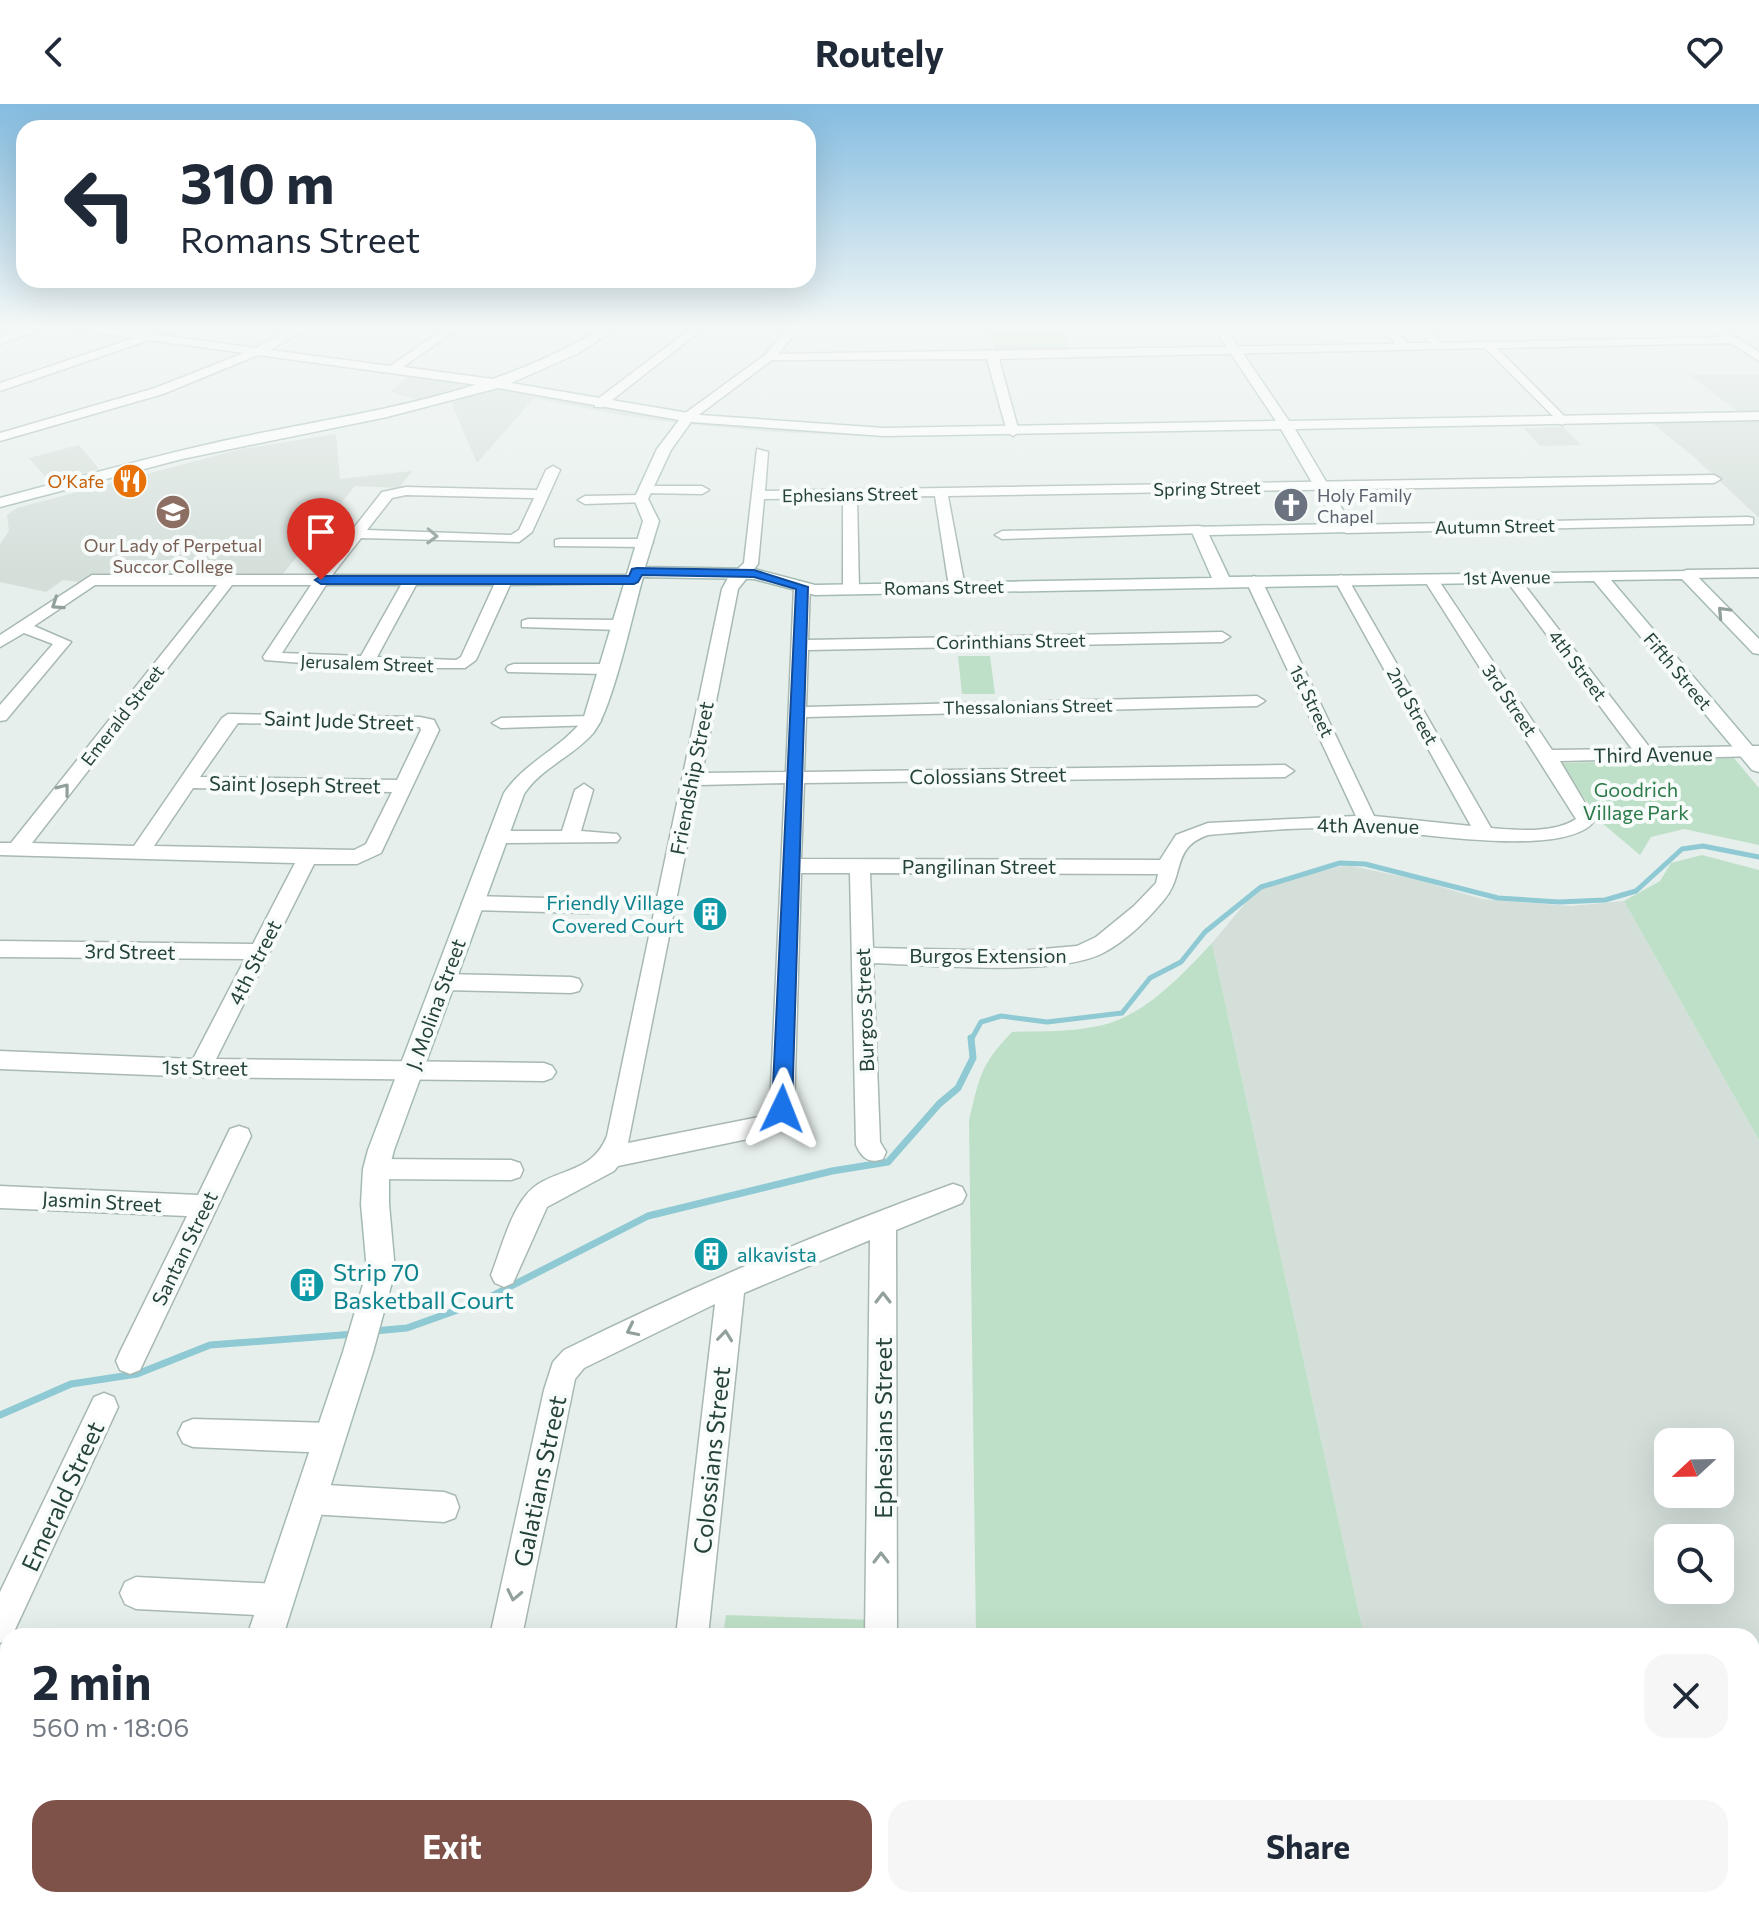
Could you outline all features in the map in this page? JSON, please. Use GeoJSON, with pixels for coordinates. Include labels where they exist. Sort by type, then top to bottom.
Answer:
{"type":"FeatureCollection","features":[{"type":"Feature","properties":{"kind":"street"},"geometry":{"type":"LineString","coordinates":[[0,437],[103,408]]}},
{"type":"Feature","properties":{"kind":"street"},"geometry":{"type":"LineString","coordinates":[[0,503],[207,449],[411,408]]}},
{"type":"Feature","properties":{"kind":"street"},"geometry":{"type":"LineString","coordinates":[[628,408],[688,417],[855,431],[1013,432],[1759,416]]}},
{"type":"Feature","properties":{"kind":"street"},"geometry":{"type":"LineString","coordinates":[[501,723],[592,721],[651,521],[643,494],[664,449],[688,417],[700,408]]}},
{"type":"Feature","properties":{"kind":"street"},"geometry":{"type":"LineString","coordinates":[[1007,408],[1013,432]]}},
{"type":"Feature","properties":{"kind":"street"},"geometry":{"type":"LineString","coordinates":[[1274,408],[1346,529]]}},
{"type":"Feature","properties":{"kind":"street"},"geometry":{"type":"LineString","coordinates":[[1550,408],[1562,421]]}},
{"type":"Feature","properties":{"kind":"street","name":"Friendship Street"},"geometry":{"type":"LineString","coordinates":[[611,1157],[619,1136],[730,589],[751,564],[762,452]]}},
{"type":"Feature","properties":{"kind":"street"},"geometry":{"type":"LineString","coordinates":[[354,534],[514,539],[525,532],[553,470]]}},
{"type":"Feature","properties":{"kind":"street","name":"Spring Street"},"geometry":{"type":"LineString","coordinates":[[941,492],[1714,479]]}},
{"type":"Feature","properties":{"kind":"street"},"geometry":{"type":"LineString","coordinates":[[585,500],[702,490]]}},
{"type":"Feature","properties":{"kind":"street"},"geometry":{"type":"LineString","coordinates":[[941,492],[957,587]]}},
{"type":"Feature","properties":{"kind":"street","name":"Ephesians Street"},"geometry":{"type":"LineString","coordinates":[[759,495],[941,492]]}},
{"type":"Feature","properties":{"kind":"street"},"geometry":{"type":"LineString","coordinates":[[321,580],[354,534],[384,497],[391,493],[542,494]]}},
{"type":"Feature","properties":{"kind":"street"},"geometry":{"type":"LineString","coordinates":[[850,494],[851,589]]}},
{"type":"Feature","properties":{"kind":"street","name":"Autumn Street"},"geometry":{"type":"LineString","coordinates":[[1002,535],[1748,521]]}},
{"type":"Feature","properties":{"kind":"street"},"geometry":{"type":"LineString","coordinates":[[595,542],[601,527]]}},
{"type":"Feature","properties":{"kind":"street"},"geometry":{"type":"LineString","coordinates":[[1199,530],[1222,581]]}},
{"type":"Feature","properties":{"kind":"street"},"geometry":{"type":"LineString","coordinates":[[560,543],[646,543]]}},
{"type":"Feature","properties":{"kind":"street","name":"Romans Street"},"geometry":{"type":"LineString","coordinates":[[635,576],[742,573],[802,587],[851,589],[1254,581]]}},
{"type":"Feature","properties":{"kind":"street","name":"1st Avenue"},"geometry":{"type":"LineString","coordinates":[[1254,581],[1759,573]]}},
{"type":"Feature","properties":{"kind":"street"},"geometry":{"type":"LineString","coordinates":[[1686,574],[1759,649]]}},
{"type":"Feature","properties":{"kind":"street","name":"Fifth Street"},"geometry":{"type":"LineString","coordinates":[[1598,575],[1753,751],[1759,766]]}},
{"type":"Feature","properties":{"kind":"street"},"geometry":{"type":"LineString","coordinates":[[0,642],[92,580],[504,580],[635,576]]}},
{"type":"Feature","properties":{"kind":"street","name":"4th Street"},"geometry":{"type":"LineString","coordinates":[[1511,577],[1645,754]]}},
{"type":"Feature","properties":{"kind":"street","name":"3rd Street"},"geometry":{"type":"LineString","coordinates":[[1430,578],[1584,812],[1585,823]]}},
{"type":"Feature","properties":{"kind":"street"},"geometry":{"type":"LineString","coordinates":[[365,663],[412,579]]}},
{"type":"Feature","properties":{"kind":"street","name":"2nd Street"},"geometry":{"type":"LineString","coordinates":[[1341,579],[1484,833]]}},
{"type":"Feature","properties":{"kind":"street","name":"Emerald Street"},"geometry":{"type":"LineString","coordinates":[[8,850],[228,580]]}},
{"type":"Feature","properties":{"kind":"street","name":"Jerusalem Street"},"geometry":{"type":"LineString","coordinates":[[321,580],[271,657],[365,663],[463,663],[468,660],[504,580]]}},
{"type":"Feature","properties":{"kind":"street","name":"1st Street"},"geometry":{"type":"LineString","coordinates":[[1254,581],[1365,811],[1365,821]]}},
{"type":"Feature","properties":{"kind":"street"},"geometry":{"type":"LineString","coordinates":[[504,1275],[529,1213],[538,1199],[595,1170],[611,1157],[762,1126],[776,1120],[782,1109],[802,587]]}},
{"type":"Feature","properties":{"kind":"street"},"geometry":{"type":"LineString","coordinates":[[528,624],[620,625]]}},
{"type":"Feature","properties":{"kind":"street"},"geometry":{"type":"LineString","coordinates":[[0,716],[63,642],[22,627]]}},
{"type":"Feature","properties":{"kind":"street","name":"Corinthians Street"},"geometry":{"type":"LineString","coordinates":[[799,645],[1222,637]]}},
{"type":"Feature","properties":{"kind":"street"},"geometry":{"type":"LineString","coordinates":[[514,669],[606,669]]}},
{"type":"Feature","properties":{"kind":"street","name":"Thessalonians Street"},"geometry":{"type":"LineString","coordinates":[[799,712],[1257,701]]}},
{"type":"Feature","properties":{"kind":"street","name":"Saint Jude Street"},"geometry":{"type":"LineString","coordinates":[[242,716],[428,724],[430,730],[404,786],[374,848],[368,853],[357,857],[308,857],[140,852],[228,722],[242,716]]}},
{"type":"Feature","properties":{"kind":"street","name":"J. Molina Street"},"geometry":{"type":"LineString","coordinates":[[268,1628],[362,1340],[381,1271],[375,1204],[376,1169],[411,1070],[497,837],[522,778],[585,732],[592,721]]}},
{"type":"Feature","properties":{"kind":"street","name":"Third Avenue"},"geometry":{"type":"LineString","coordinates":[[1547,756],[1753,751]]}},
{"type":"Feature","properties":{"kind":"street","name":"Colossians Street"},"geometry":{"type":"LineString","coordinates":[[691,779],[1285,771]]}},
{"type":"Feature","properties":{"kind":"street","name":"Saint Joseph Street"},"geometry":{"type":"LineString","coordinates":[[186,782],[404,786]]}},
{"type":"Feature","properties":{"kind":"street"},"geometry":{"type":"LineString","coordinates":[[570,837],[584,790]]}},
{"type":"Feature","properties":{"kind":"street","name":"4th Avenue"},"geometry":{"type":"LineString","coordinates":[[1168,867],[1180,841],[1201,831],[1365,821],[1484,833],[1550,833],[1574,829],[1585,823]]}},
{"type":"Feature","properties":{"kind":"street"},"geometry":{"type":"LineString","coordinates":[[497,837],[610,838]]}},
{"type":"Feature","properties":{"kind":"street"},"geometry":{"type":"LineString","coordinates":[[8,850],[140,852]]}},
{"type":"Feature","properties":{"kind":"street","name":"4th Street"},"geometry":{"type":"LineString","coordinates":[[200,1068],[308,857]]}},
{"type":"Feature","properties":{"kind":"street","name":"Pangilinan Street"},"geometry":{"type":"LineString","coordinates":[[789,866],[1168,867]]}},
{"type":"Feature","properties":{"kind":"street","name":"Burgos Street"},"geometry":{"type":"LineString","coordinates":[[860,866],[868,1145],[874,1152]]}},
{"type":"Feature","properties":{"kind":"street","name":"Burgos Extension"},"geometry":{"type":"LineString","coordinates":[[862,955],[1074,956],[1100,944],[1160,891],[1167,882],[1168,867]]}},
{"type":"Feature","properties":{"kind":"street"},"geometry":{"type":"LineString","coordinates":[[472,903],[589,906]]}},
{"type":"Feature","properties":{"kind":"street","name":"3rd Street"},"geometry":{"type":"LineString","coordinates":[[0,949],[260,952]]}},
{"type":"Feature","properties":{"kind":"street"},"geometry":{"type":"LineString","coordinates":[[443,982],[571,985]]}},
{"type":"Feature","properties":{"kind":"street","name":"1st Street"},"geometry":{"type":"LineString","coordinates":[[0,1060],[200,1068],[544,1072]]}},
{"type":"Feature","properties":{"kind":"street","name":"Santan Street"},"geometry":{"type":"LineString","coordinates":[[130,1361],[239,1136]]}},
{"type":"Feature","properties":{"kind":"street"},"geometry":{"type":"LineString","coordinates":[[376,1169],[511,1170]]}},
{"type":"Feature","properties":{"kind":"street","name":"Galatians Street"},"geometry":{"type":"LineString","coordinates":[[508,1628],[563,1372],[574,1359],[680,1306],[953,1195]]}},
{"type":"Feature","properties":{"kind":"street","name":"Jasmin Street"},"geometry":{"type":"LineString","coordinates":[[0,1197],[204,1206]]}},
{"type":"Feature","properties":{"kind":"street","name":"Ephesians Street"},"geometry":{"type":"LineString","coordinates":[[881,1628],[883,1221]]}},
{"type":"Feature","properties":{"kind":"street","name":"Colossians Street"},"geometry":{"type":"LineString","coordinates":[[693,1628],[731,1285]]}},
{"type":"Feature","properties":{"kind":"street","name":"Emerald Street"},"geometry":{"type":"LineString","coordinates":[[0,1627],[9,1587],[104,1407]]}},
{"type":"Feature","properties":{"kind":"street"},"geometry":{"type":"LineString","coordinates":[[193,1433],[330,1438]]}},
{"type":"Feature","properties":{"kind":"street"},"geometry":{"type":"LineString","coordinates":[[310,1499],[444,1507]]}},
{"type":"Feature","properties":{"kind":"street"},"geometry":{"type":"LineString","coordinates":[[136,1593],[278,1600]]}},
{"type":"Feature","properties":{"kind":"shaded area"},"geometry":{"type":"Polygon","coordinates":[[[454,408],[525,408],[477,463],[454,408]]]}},
{"type":"Feature","properties":{"kind":"shaded area"},"geometry":{"type":"Polygon","coordinates":[[[587,408],[654,408],[840,427],[1009,429],[1737,411],[1733,408],[1759,408],[1759,518],[1694,457],[1652,423],[886,437],[685,424],[587,408]]]}},
{"type":"Feature","properties":{"kind":"shaded area"},"geometry":{"type":"Polygon","coordinates":[[[1563,427],[1581,445],[1540,446],[1523,428],[1563,427]]]}},
{"type":"Feature","properties":{"kind":"shaded area","name":"Our Lady of Perpetual Succor College"},"geometry":{"type":"Polygon","coordinates":[[[336,434],[340,479],[412,471],[399,488],[355,486],[281,576],[114,574],[88,577],[79,582],[63,580],[46,592],[0,582],[0,544],[9,531],[7,515],[17,508],[241,449],[336,434]]]}},
{"type":"Feature","properties":{"kind":"shaded area"},"geometry":{"type":"Polygon","coordinates":[[[79,445],[99,469],[50,482],[29,458],[79,445]]]}},
{"type":"Feature","properties":{"kind":"shaded area"},"geometry":{"type":"Polygon","coordinates":[[[1347,865],[1418,880],[1482,899],[1571,906],[1624,901],[1759,1140],[1759,1628],[1362,1628],[1212,943],[1252,895],[1265,885],[1347,865]]]}},
{"type":"Feature","properties":{"kind":"green space"},"geometry":{"type":"Polygon","coordinates":[[[958,656],[990,656],[995,694],[962,694],[958,656]]]}},
{"type":"Feature","properties":{"kind":"green space","name":"Goodrich Village Park"},"geometry":{"type":"Polygon","coordinates":[[[1734,758],[1759,788],[1759,845],[1684,829],[1651,837],[1640,855],[1602,823],[1563,769],[1563,763],[1734,758]]]}},
{"type":"Feature","properties":{"kind":"green space"},"geometry":{"type":"Polygon","coordinates":[[[1702,855],[1759,870],[1759,1140],[1624,901],[1660,881],[1671,863],[1702,855]]]}},
{"type":"Feature","properties":{"kind":"green space"},"geometry":{"type":"Polygon","coordinates":[[[1212,943],[1362,1628],[976,1628],[969,1120],[979,1082],[993,1053],[1012,1032],[1063,1031],[1111,1023],[1143,1006],[1212,943]]]}},
{"type":"Feature","properties":{"kind":"green space"},"geometry":{"type":"Polygon","coordinates":[[[726,1615],[876,1620],[876,1628],[724,1628],[726,1615]]]}},
{"type":"Feature","properties":{"kind":"waterway"},"geometry":{"type":"LineString","coordinates":[[971,1040],[981,1022],[1001,1016],[1047,1022],[1122,1013],[1150,978],[1181,962],[1205,932],[1261,887],[1340,863],[1365,864],[1498,898],[1559,902],[1605,900],[1636,891],[1682,849],[1703,846],[1759,857]]}},
{"type":"Feature","properties":{"kind":"waterway"},"geometry":{"type":"LineString","coordinates":[[374,1331],[407,1328],[480,1302],[648,1216],[832,1171],[888,1162],[939,1104],[958,1088],[973,1058],[971,1040]]}},
{"type":"Feature","properties":{"kind":"waterway"},"geometry":{"type":"LineString","coordinates":[[0,1415],[71,1384],[137,1374],[210,1345],[355,1334]]}},
{"type":"Feature","properties":{"kind":"place","name":"O’Kafe"},"geometry":{"type":"Point","coordinates":[130,481]}},
{"type":"Feature","properties":{"kind":"place","name":"Holy Family Chapel"},"geometry":{"type":"Point","coordinates":[1291,505]}},
{"type":"Feature","properties":{"kind":"place","name":"Our Lady of Perpetual Succor College"},"geometry":{"type":"Point","coordinates":[173,512]}},
{"type":"Feature","properties":{"kind":"place","name":"Friendly Village Covered Court"},"geometry":{"type":"Point","coordinates":[710,914]}},
{"type":"Feature","properties":{"kind":"place","name":"alkavista"},"geometry":{"type":"Point","coordinates":[711,1254]}},
{"type":"Feature","properties":{"kind":"place","name":"Strip 70 Basketball Court"},"geometry":{"type":"Point","coordinates":[307,1285]}},
{"type":"Feature","properties":{"kind":"route"},"geometry":{"type":"LineString","coordinates":[[321,580],[634,580],[637,572],[728,573],[754,574],[802,587],[782,1109]]}}]}
